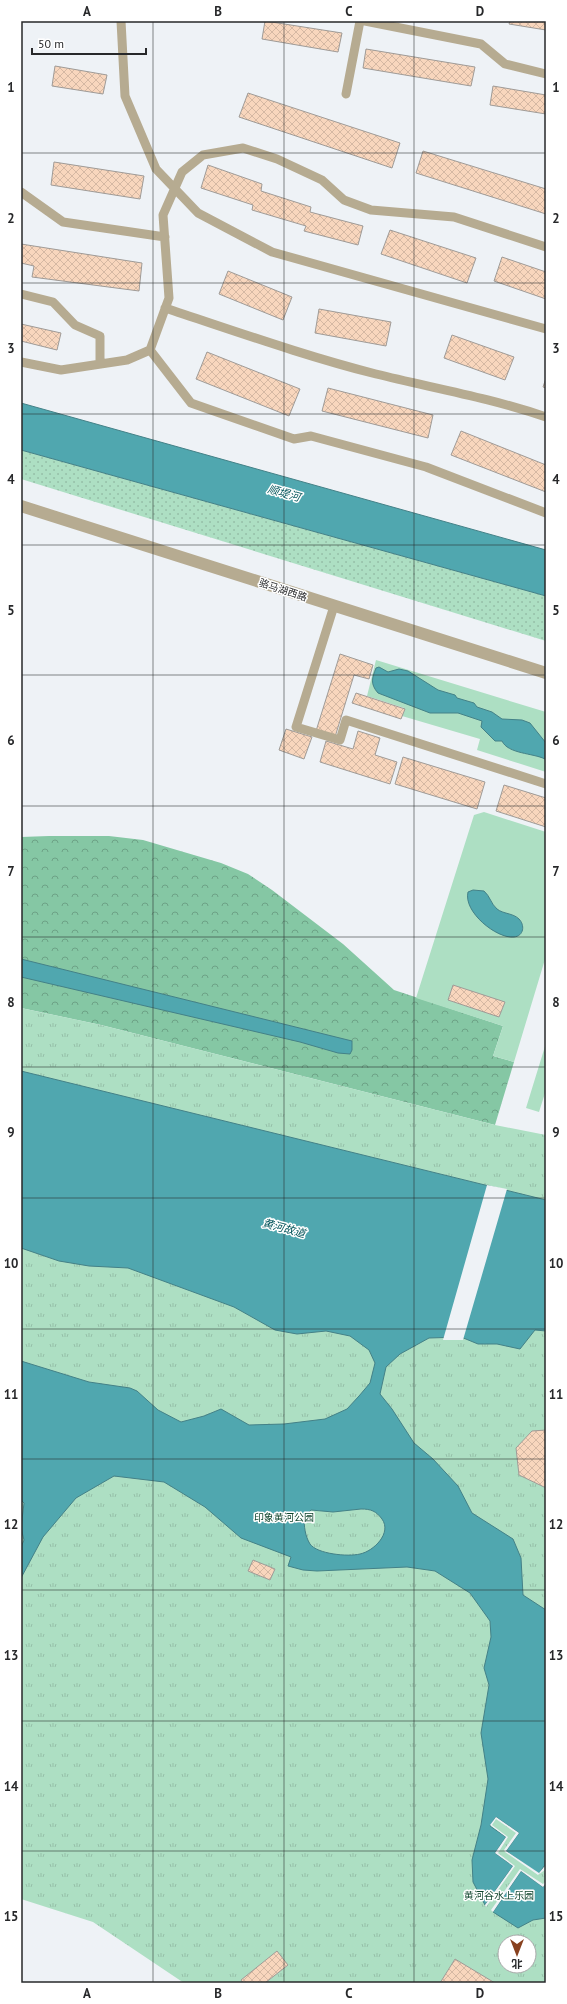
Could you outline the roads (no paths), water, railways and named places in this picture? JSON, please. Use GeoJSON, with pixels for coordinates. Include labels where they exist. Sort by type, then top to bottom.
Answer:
{"type":"FeatureCollection","features":[{"type":"Feature","properties":{"kind":"street","name":"骆马湖西路"},"geometry":{"type":"LineString","coordinates":[[21,506],[546,673]]}},
{"type":"Feature","properties":{"kind":"lane"},"geometry":{"type":"LineString","coordinates":[[121,21],[125,96],[156,169],[198,213],[272,252],[546,329]]}},
{"type":"Feature","properties":{"kind":"lane"},"geometry":{"type":"LineString","coordinates":[[346,94],[360,21]]}},
{"type":"Feature","properties":{"kind":"lane"},"geometry":{"type":"LineString","coordinates":[[365,21],[481,44],[505,64],[546,74]]}},
{"type":"Feature","properties":{"kind":"lane"},"geometry":{"type":"LineString","coordinates":[[21,362],[60,370],[127,360],[150,350],[169,298],[163,215],[182,172],[203,155],[243,148],[278,159],[322,180],[344,200],[371,210],[454,217],[546,247]]}},
{"type":"Feature","properties":{"kind":"lane"},"geometry":{"type":"LineString","coordinates":[[21,192],[63,222],[165,238]]}},
{"type":"Feature","properties":{"kind":"lane"},"geometry":{"type":"LineString","coordinates":[[21,294],[53,302],[75,325],[100,336],[100,364]]}},
{"type":"Feature","properties":{"kind":"lane"},"geometry":{"type":"LineString","coordinates":[[165,308],[305,354],[376,374],[509,404],[546,417]]}},
{"type":"Feature","properties":{"kind":"lane"},"geometry":{"type":"LineString","coordinates":[[150,350],[191,403],[294,439],[311,436],[426,467],[546,513]]}},
{"type":"Feature","properties":{"kind":"lane"},"geometry":{"type":"LineString","coordinates":[[334,606],[296,726],[340,740],[346,720],[546,784]]}},
{"type":"Feature","properties":{"kind":"water","name":"顺堤河"},"geometry":{"type":"Polygon","coordinates":[[[21,403],[546,550],[546,596],[21,450],[21,403]]]}},
{"type":"Feature","properties":{"kind":"water"},"geometry":{"type":"Polygon","coordinates":[[[379,667],[388,672],[399,669],[408,671],[438,690],[474,703],[477,707],[492,712],[502,719],[522,720],[530,723],[546,743],[545,759],[515,751],[505,745],[502,741],[495,741],[481,727],[482,721],[458,713],[430,713],[378,693],[372,681],[376,668],[379,667]]]}},
{"type":"Feature","properties":{"kind":"water"},"geometry":{"type":"Polygon","coordinates":[[[473,890],[484,891],[497,909],[519,919],[523,927],[520,935],[514,937],[499,934],[483,923],[476,916],[468,900],[468,892],[473,890]]]}},
{"type":"Feature","properties":{"kind":"water"},"geometry":{"type":"Polygon","coordinates":[[[21,959],[352,1041],[352,1050],[350,1054],[338,1053],[300,1042],[21,977],[21,959]]]}},
{"type":"Feature","properties":{"kind":"water","name":"黄河故道"},"geometry":{"type":"Polygon","coordinates":[[[21,1071],[546,1200],[546,1331],[535,1330],[520,1349],[497,1344],[478,1344],[461,1337],[429,1338],[400,1354],[386,1367],[380,1394],[392,1409],[414,1443],[433,1459],[458,1486],[472,1513],[513,1539],[521,1558],[523,1595],[546,1610],[546,1867],[544,1866],[539,1874],[506,1851],[519,1833],[496,1817],[490,1826],[506,1837],[495,1853],[513,1866],[485,1905],[473,1882],[472,1860],[481,1825],[488,1779],[481,1733],[489,1685],[484,1668],[491,1637],[490,1621],[470,1593],[435,1571],[407,1567],[317,1571],[303,1570],[288,1566],[291,1557],[241,1538],[205,1507],[164,1482],[114,1476],[76,1498],[43,1537],[21,1578],[21,1547],[24,1540],[21,1528],[24,1503],[21,1500],[21,1361],[89,1382],[130,1388],[137,1391],[158,1410],[181,1422],[204,1416],[221,1409],[249,1425],[284,1424],[325,1419],[347,1409],[370,1383],[375,1363],[369,1350],[350,1336],[326,1331],[297,1334],[275,1330],[234,1307],[128,1268],[89,1266],[59,1261],[21,1248],[21,1071]],[[361,1509],[333,1512],[311,1510],[304,1517],[305,1531],[310,1544],[319,1550],[341,1555],[360,1554],[371,1549],[380,1541],[385,1530],[384,1524],[382,1519],[375,1512],[361,1509]]]}},
{"type":"Feature","properties":{"kind":"water"},"geometry":{"type":"Polygon","coordinates":[[[521,1871],[543,1887],[546,1883],[546,1918],[533,1920],[518,1928],[493,1912],[521,1871]]]}},
{"type":"Feature","properties":{"kind":"park label","name":"印象黄河公园"},"geometry":{"type":"Point","coordinates":[284,1517]}},
{"type":"Feature","properties":{"kind":"park label","name":"黄河谷水上乐园"},"geometry":{"type":"Point","coordinates":[499,1895]}}]}
